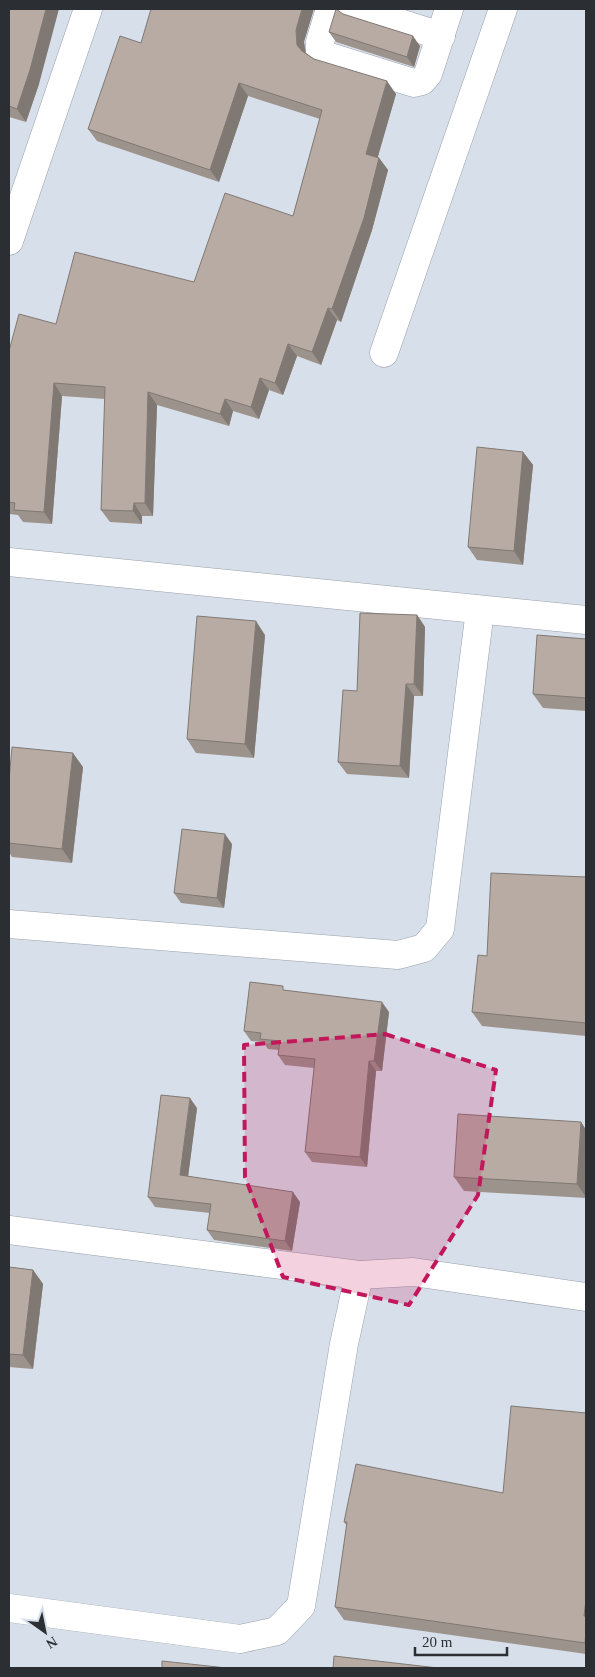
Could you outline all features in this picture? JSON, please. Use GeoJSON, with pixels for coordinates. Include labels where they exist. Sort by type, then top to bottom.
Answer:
{"type":"FeatureCollection","features":[{"type":"Feature","properties":{"kind":"street"},"geometry":{"type":"LineString","coordinates":[[9,241],[88,9]]}},
{"type":"Feature","properties":{"kind":"street"},"geometry":{"type":"LineString","coordinates":[[330,9],[320,42],[320,51],[327,56],[414,82],[422,81],[428,74],[449,9]]}},
{"type":"Feature","properties":{"kind":"street"},"geometry":{"type":"LineString","coordinates":[[355,9],[441,36]]}},
{"type":"Feature","properties":{"kind":"street"},"geometry":{"type":"LineString","coordinates":[[384,353],[503,9]]}},
{"type":"Feature","properties":{"kind":"street"},"geometry":{"type":"LineString","coordinates":[[9,562],[586,620]]}},
{"type":"Feature","properties":{"kind":"street"},"geometry":{"type":"LineString","coordinates":[[9,924],[398,955],[424,948],[440,929],[480,610]]}},
{"type":"Feature","properties":{"kind":"street"},"geometry":{"type":"LineString","coordinates":[[9,1230],[359,1275],[413,1272],[586,1297]]}},
{"type":"Feature","properties":{"kind":"street"},"geometry":{"type":"LineString","coordinates":[[9,1608],[240,1639],[278,1631],[300,1606],[344,1344],[359,1275]]}},
{"type":"Feature","properties":{"kind":"highlighted area"},"geometry":{"type":"Polygon","coordinates":[[[385,1034],[496,1070],[478,1195],[409,1305],[283,1277],[245,1177],[244,1045],[385,1034]]]}},
{"type":"Feature","properties":{"kind":"building"},"geometry":{"type":"Polygon","coordinates":[[[9,9],[46,9],[30,70],[17,109],[9,106],[9,9]]]}},
{"type":"Feature","properties":{"kind":"building"},"geometry":{"type":"Polygon","coordinates":[[[151,9],[302,9],[296,30],[297,45],[302,51],[314,59],[387,81],[366,154],[379,158],[364,218],[332,309],[328,308],[312,352],[288,344],[275,383],[260,378],[251,407],[225,399],[220,414],[148,392],[145,503],[134,503],[133,511],[101,510],[105,387],[54,383],[44,512],[14,510],[15,503],[9,502],[9,351],[19,314],[56,324],[75,252],[194,282],[225,193],[293,216],[322,110],[239,83],[210,170],[88,129],[120,36],[141,43],[151,9]]]}},
{"type":"Feature","properties":{"kind":"building"},"geometry":{"type":"Polygon","coordinates":[[[336,9],[343,14],[413,36],[407,57],[329,32],[336,9]]]}},
{"type":"Feature","properties":{"kind":"building"},"geometry":{"type":"Polygon","coordinates":[[[477,447],[523,452],[514,551],[468,547],[477,447]]]}},
{"type":"Feature","properties":{"kind":"building"},"geometry":{"type":"Polygon","coordinates":[[[360,613],[417,615],[414,684],[406,684],[400,766],[338,762],[343,690],[357,691],[360,613]]]}},
{"type":"Feature","properties":{"kind":"building"},"geometry":{"type":"Polygon","coordinates":[[[197,616],[256,621],[245,744],[187,739],[197,616]]]}},
{"type":"Feature","properties":{"kind":"building"},"geometry":{"type":"Polygon","coordinates":[[[537,635],[586,639],[586,698],[533,694],[537,635]]]}},
{"type":"Feature","properties":{"kind":"building"},"geometry":{"type":"Polygon","coordinates":[[[12,747],[73,753],[62,849],[9,843],[9,780],[12,747]]]}},
{"type":"Feature","properties":{"kind":"building"},"geometry":{"type":"Polygon","coordinates":[[[182,829],[225,834],[217,898],[174,893],[182,829]]]}},
{"type":"Feature","properties":{"kind":"building"},"geometry":{"type":"Polygon","coordinates":[[[491,873],[586,877],[586,1023],[472,1012],[478,955],[487,956],[491,873]]]}},
{"type":"Feature","properties":{"kind":"building"},"geometry":{"type":"Polygon","coordinates":[[[250,982],[283,986],[283,990],[382,1002],[374,1061],[369,1061],[360,1157],[305,1152],[315,1059],[278,1055],[280,1041],[260,1039],[261,1033],[244,1031],[250,982]]]}},
{"type":"Feature","properties":{"kind":"building"},"geometry":{"type":"Polygon","coordinates":[[[161,1095],[190,1098],[180,1175],[293,1192],[285,1241],[207,1230],[211,1204],[148,1197],[161,1095]]]}},
{"type":"Feature","properties":{"kind":"building"},"geometry":{"type":"Polygon","coordinates":[[[458,1114],[581,1122],[577,1184],[454,1177],[458,1114]]]}},
{"type":"Feature","properties":{"kind":"building"},"geometry":{"type":"Polygon","coordinates":[[[9,1267],[33,1270],[23,1355],[9,1354],[9,1267]]]}},
{"type":"Feature","properties":{"kind":"building"},"geometry":{"type":"Polygon","coordinates":[[[511,1406],[586,1413],[585,1643],[335,1607],[347,1522],[344,1522],[356,1464],[503,1493],[511,1406]]]}},
{"type":"Feature","properties":{"kind":"building"},"geometry":{"type":"Polygon","coordinates":[[[334,1656],[438,1668],[333,1668],[334,1656]]]}},
{"type":"Feature","properties":{"kind":"building"},"geometry":{"type":"Polygon","coordinates":[[[162,1661],[227,1668],[162,1668],[162,1661]]]}}]}
